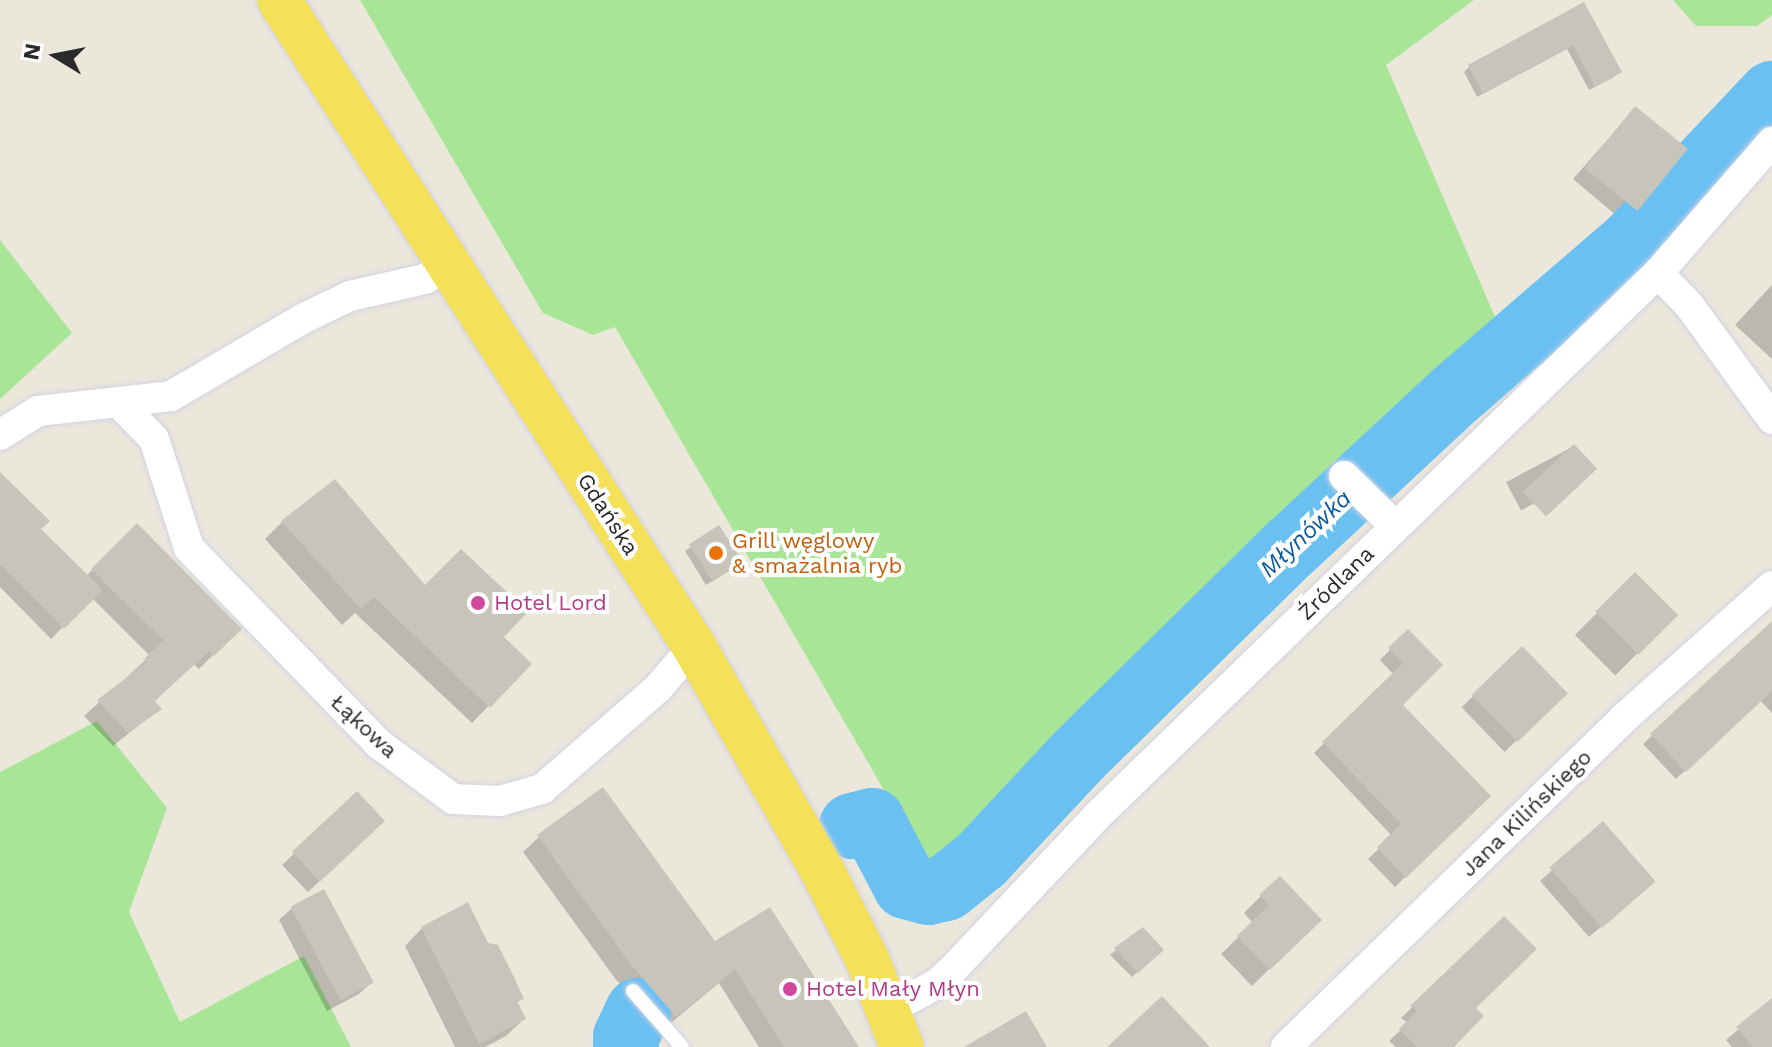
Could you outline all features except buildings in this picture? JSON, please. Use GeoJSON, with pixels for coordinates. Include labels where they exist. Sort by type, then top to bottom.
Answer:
{"type":"FeatureCollection","features":[{"type":"Feature","properties":{"kind":"main road","name":"Gdańska"},"geometry":{"type":"LineString","coordinates":[[279,0],[694,646],[805,837],[868,961],[895,1029]]}},
{"type":"Feature","properties":{"kind":"street","name":"Źródlana"},"geometry":{"type":"LineString","coordinates":[[895,1029],[1386,518],[1658,273],[1772,142]]}},
{"type":"Feature","properties":{"kind":"street"},"geometry":{"type":"LineString","coordinates":[[0,435],[38,411],[171,396],[304,318],[350,296],[425,279],[446,264]]}},
{"type":"Feature","properties":{"kind":"street"},"geometry":{"type":"LineString","coordinates":[[1658,273],[1689,305],[1772,419]]}},
{"type":"Feature","properties":{"kind":"street","name":"Łąkowa"},"geometry":{"type":"LineString","coordinates":[[119,403],[154,439],[189,548],[379,744],[453,799],[500,801],[542,789],[658,688],[694,646]]}},
{"type":"Feature","properties":{"kind":"street"},"geometry":{"type":"LineString","coordinates":[[1344,476],[1386,518]]}},
{"type":"Feature","properties":{"kind":"street","name":"Jana Kilińskiego"},"geometry":{"type":"LineString","coordinates":[[1286,1047],[1624,718],[1772,586]]}},
{"type":"Feature","properties":{"kind":"lane"},"geometry":{"type":"LineString","coordinates":[[633,991],[682,1047]]}},
{"type":"Feature","properties":{"kind":"green space"},"geometry":{"type":"Polygon","coordinates":[[[360,0],[1474,0],[1386,65],[1499,326],[949,859],[927,864],[615,327],[593,335],[543,313],[360,0]]]}},
{"type":"Feature","properties":{"kind":"green space"},"geometry":{"type":"Polygon","coordinates":[[[1673,0],[1772,0],[1772,15],[1757,26],[1696,26],[1673,0]]]}},
{"type":"Feature","properties":{"kind":"green space"},"geometry":{"type":"Polygon","coordinates":[[[0,240],[72,333],[0,399],[0,240]]]}},
{"type":"Feature","properties":{"kind":"green space"},"geometry":{"type":"Polygon","coordinates":[[[97,721],[167,808],[129,912],[180,1022],[304,956],[351,1047],[0,1047],[0,772],[97,721]]]}},
{"type":"Feature","properties":{"kind":"waterway","name":"Młynówka"},"geometry":{"type":"LineString","coordinates":[[852,826],[872,821],[906,886],[928,892],[946,888],[981,860],[1080,754],[1291,547],[1457,393],[1632,242],[1772,94]]}},
{"type":"Feature","properties":{"kind":"waterway","name":"Młynówka"},"geometry":{"type":"LineString","coordinates":[[626,1047],[626,1037],[638,1011]]}},
{"type":"Feature","properties":{"kind":"place","name":"Grill węglowy & smażalnia ryb"},"geometry":{"type":"Point","coordinates":[716,553]}},
{"type":"Feature","properties":{"kind":"place","name":"Hotel Lord"},"geometry":{"type":"Point","coordinates":[478,603]}},
{"type":"Feature","properties":{"kind":"place","name":"Hotel Mały Młyn"},"geometry":{"type":"Point","coordinates":[790,989]}}]}
